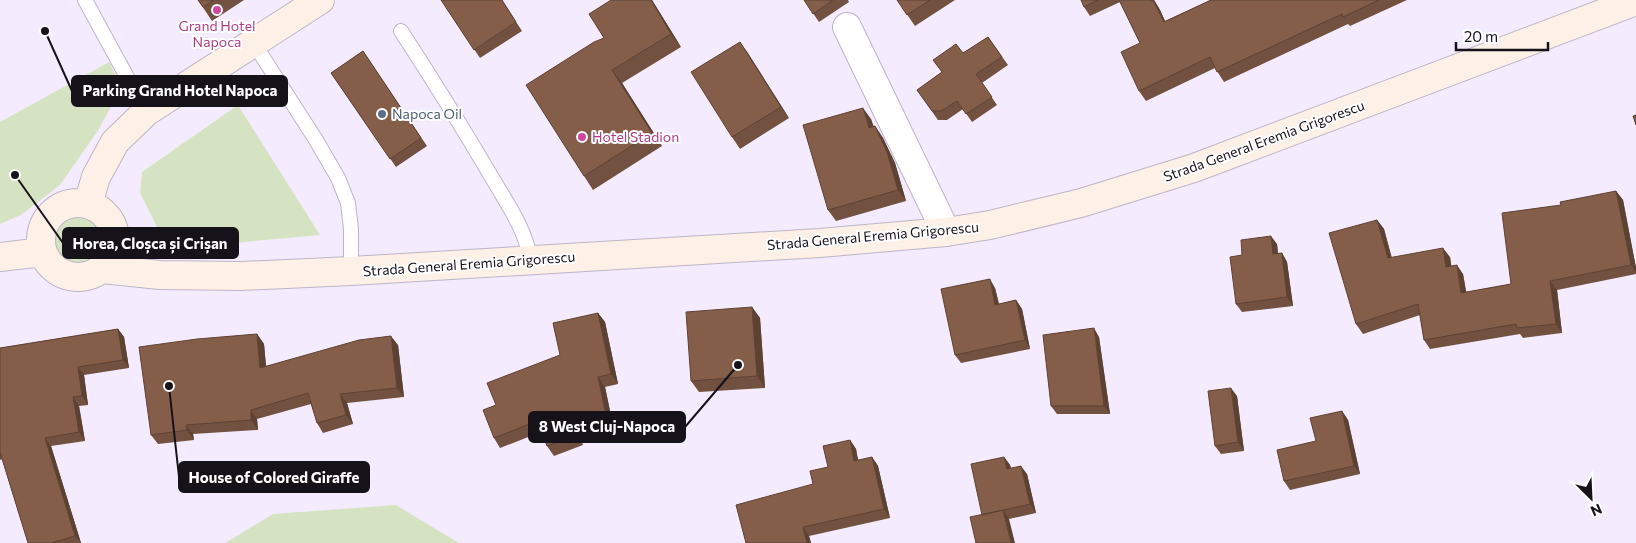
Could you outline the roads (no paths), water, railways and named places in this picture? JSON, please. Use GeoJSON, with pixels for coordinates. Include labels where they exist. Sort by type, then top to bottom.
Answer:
{"type":"FeatureCollection","features":[{"type":"Feature","properties":{"kind":"main road"},"geometry":{"type":"LineString","coordinates":[[88,204],[96,177],[115,142],[146,112],[320,0]]}},
{"type":"Feature","properties":{"kind":"main road","name":"Strada General Eremia Grigorescu"},"geometry":{"type":"LineString","coordinates":[[102,269],[160,276],[241,276],[351,271],[820,243],[946,232],[990,225],[1047,212],[1136,187],[1194,168],[1636,1]]}},
{"type":"Feature","properties":{"kind":"main road"},"geometry":{"type":"LineString","coordinates":[[70,203],[88,204],[96,206],[103,211],[110,220],[116,240],[114,250],[110,260],[102,269],[94,274],[84,277],[68,276],[54,269],[42,252],[40,239],[43,227],[49,216],[58,208],[70,203]]}},
{"type":"Feature","properties":{"kind":"main road"},"geometry":{"type":"LineString","coordinates":[[0,258],[42,252]]}},
{"type":"Feature","properties":{"kind":"street"},"geometry":{"type":"LineString","coordinates":[[847,27],[946,232]]}},
{"type":"Feature","properties":{"kind":"lane"},"geometry":{"type":"LineString","coordinates":[[84,0],[146,112]]}},
{"type":"Feature","properties":{"kind":"lane"},"geometry":{"type":"LineString","coordinates":[[401,31],[454,113],[506,203],[529,249],[530,260]]}},
{"type":"Feature","properties":{"kind":"lane"},"geometry":{"type":"LineString","coordinates":[[253,42],[338,178],[348,203],[351,228],[351,271]]}},
{"type":"Feature","properties":{"kind":"place","name":"Grand Hotel Napoca"},"geometry":{"type":"Point","coordinates":[217,10]}},
{"type":"Feature","properties":{"kind":"place","name":"Parking Grand Hotel Napoca"},"geometry":{"type":"Point","coordinates":[45,31]}},
{"type":"Feature","properties":{"kind":"place","name":"Napoca Oil"},"geometry":{"type":"Point","coordinates":[382,114]}},
{"type":"Feature","properties":{"kind":"place","name":"Hotel Stadion"},"geometry":{"type":"Point","coordinates":[582,137]}},
{"type":"Feature","properties":{"kind":"place","name":"Horea, Cloșca și Crișan"},"geometry":{"type":"Point","coordinates":[15,175]}},
{"type":"Feature","properties":{"kind":"place","name":"8 West Cluj-Napoca"},"geometry":{"type":"Point","coordinates":[738,365]}},
{"type":"Feature","properties":{"kind":"place","name":"House of Colored Giraffe"},"geometry":{"type":"Point","coordinates":[169,386]}}]}
